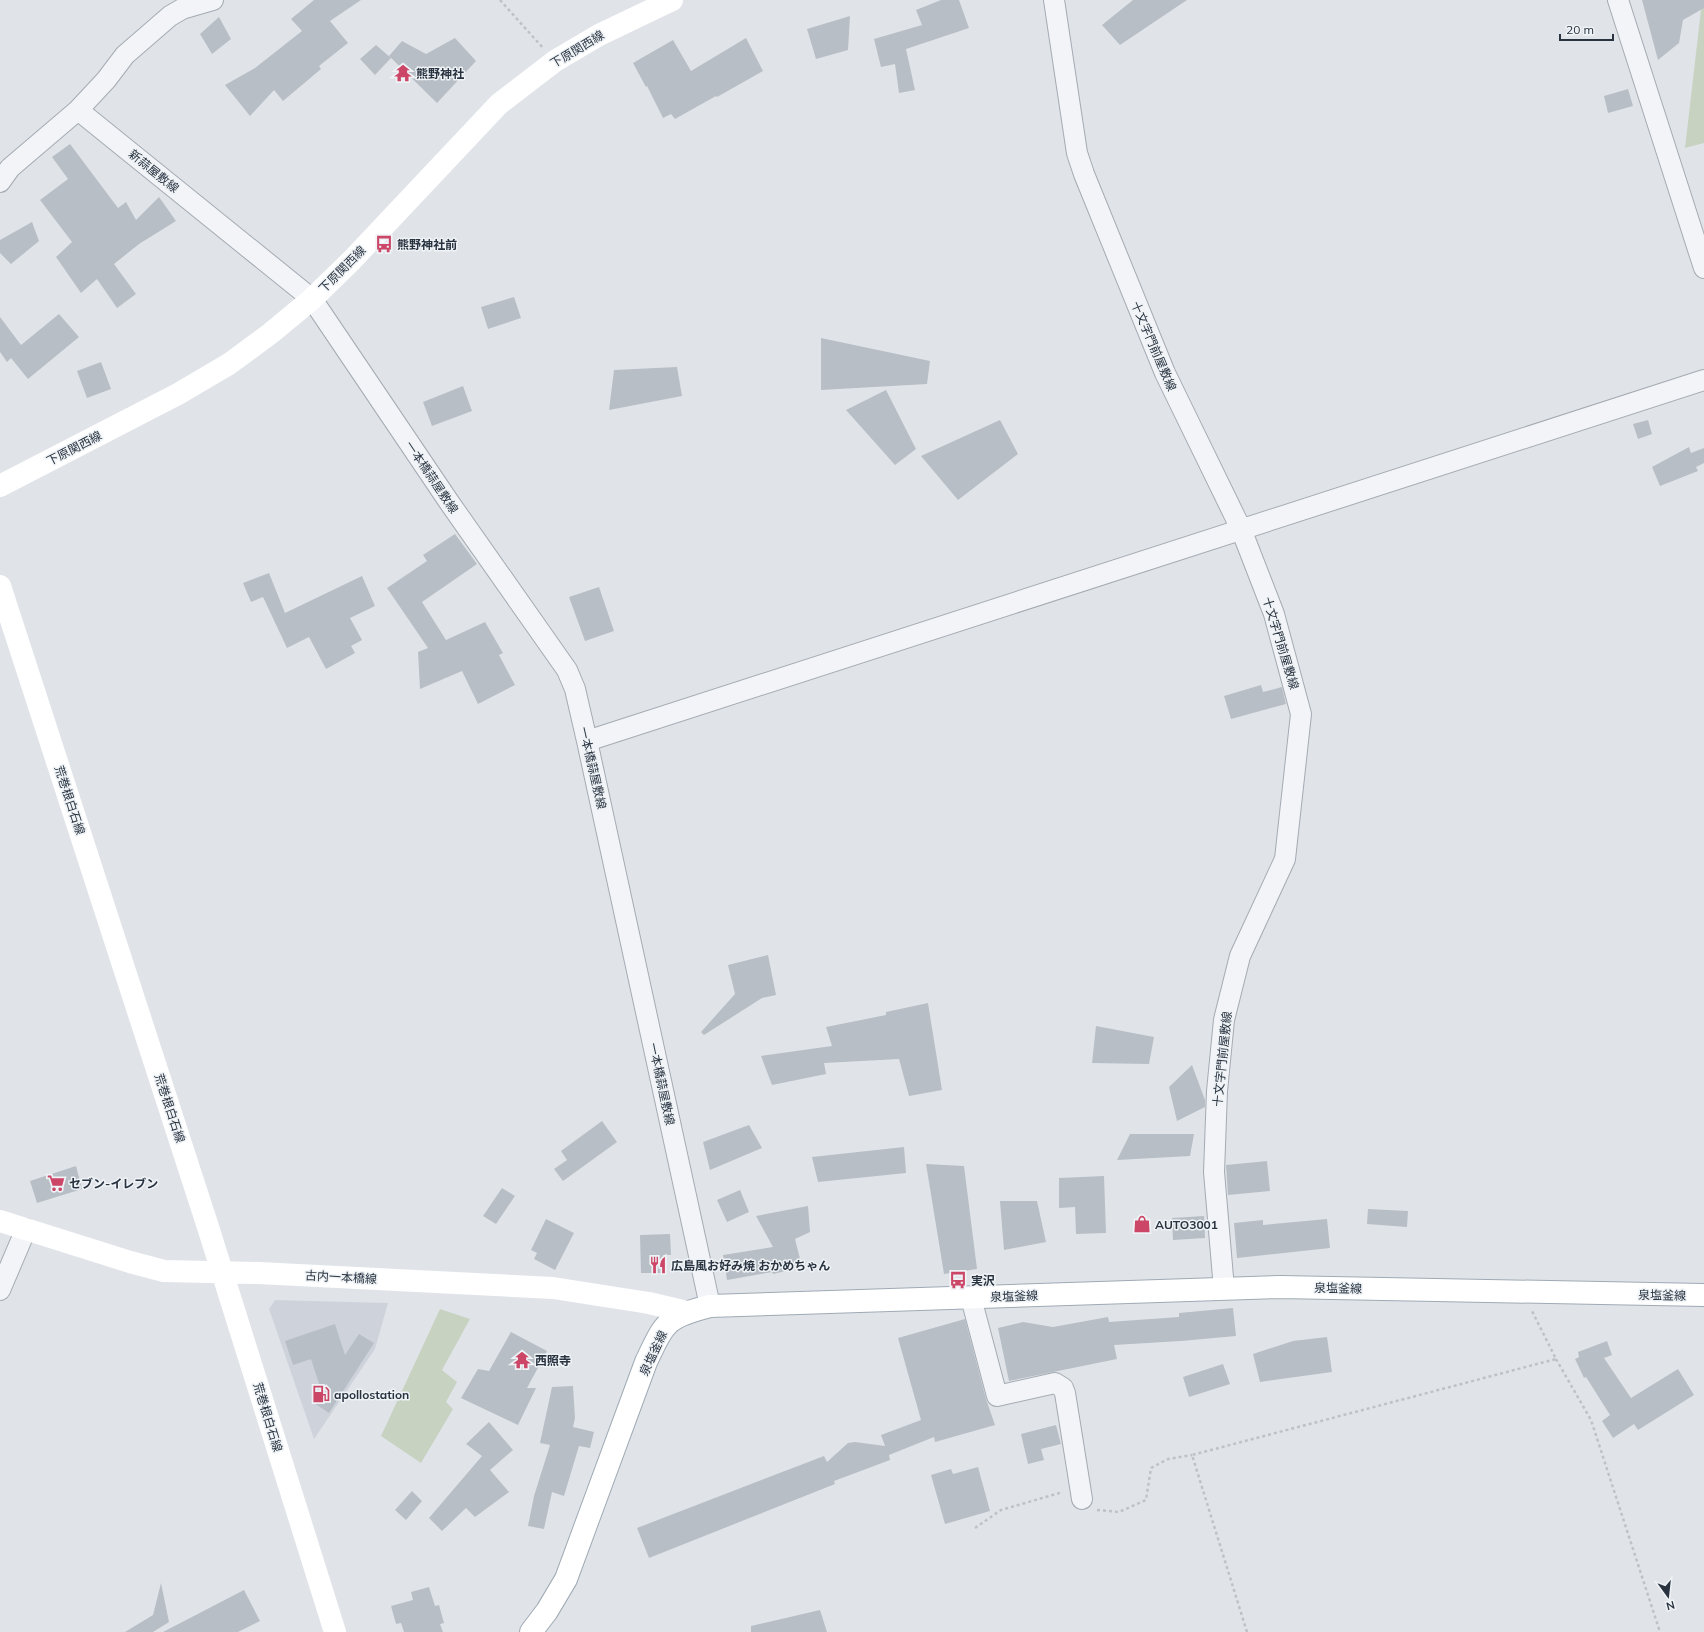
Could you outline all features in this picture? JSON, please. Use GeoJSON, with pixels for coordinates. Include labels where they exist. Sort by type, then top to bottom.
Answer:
{"type":"FeatureCollection","features":[{"type":"Feature","properties":{"kind":"street"},"geometry":{"type":"LineString","coordinates":[[0,182],[10,168],[78,110],[106,80],[125,55],[170,16],[182,9],[213,0]]}},
{"type":"Feature","properties":{"kind":"street","name":"下原関西線"},"geometry":{"type":"LineString","coordinates":[[0,486],[171,397],[229,364],[271,333],[312,299],[352,260],[499,104],[555,61],[599,35],[672,0]]}},
{"type":"Feature","properties":{"kind":"street","name":"十文字門前屋敷線"},"geometry":{"type":"LineString","coordinates":[[1054,0],[1077,153],[1084,174],[1164,373],[1240,530],[1274,614],[1301,714],[1285,859],[1240,956],[1224,1020],[1217,1091],[1214,1172],[1224,1289]]}},
{"type":"Feature","properties":{"kind":"street"},"geometry":{"type":"LineString","coordinates":[[1618,0],[1704,268]]}},
{"type":"Feature","properties":{"kind":"street","name":"新蒜屋敷線"},"geometry":{"type":"LineString","coordinates":[[78,110],[312,299]]}},
{"type":"Feature","properties":{"kind":"street","name":"一本橋蒜屋敷線"},"geometry":{"type":"LineString","coordinates":[[312,299],[449,502],[567,670],[575,689],[710,1306]]}},
{"type":"Feature","properties":{"kind":"street"},"geometry":{"type":"LineString","coordinates":[[587,741],[1704,380]]}},
{"type":"Feature","properties":{"kind":"street","name":"荒巻根白石線"},"geometry":{"type":"LineString","coordinates":[[0,586],[222,1272],[335,1632]]}},
{"type":"Feature","properties":{"kind":"street","name":"古内一本橋線"},"geometry":{"type":"LineString","coordinates":[[0,1221],[130,1262],[164,1271],[222,1272],[554,1288],[649,1303],[687,1312]]}},
{"type":"Feature","properties":{"kind":"street"},"geometry":{"type":"LineString","coordinates":[[0,1290],[26,1229]]}},
{"type":"Feature","properties":{"kind":"street","name":"泉塩釜線"},"geometry":{"type":"LineString","coordinates":[[531,1632],[547,1611],[566,1579],[646,1362],[658,1337],[666,1324],[687,1312],[710,1306],[1280,1287],[1704,1295]]}},
{"type":"Feature","properties":{"kind":"street"},"geometry":{"type":"LineString","coordinates":[[971,1298],[997,1396],[1055,1384],[1063,1388],[1082,1498]]}},
{"type":"Feature","properties":{"kind":"path"},"geometry":{"type":"LineString","coordinates":[[500,0],[555,61]]}},
{"type":"Feature","properties":{"kind":"path"},"geometry":{"type":"LineString","coordinates":[[1524,1292],[1556,1359],[1591,1420],[1660,1632]]}},
{"type":"Feature","properties":{"kind":"path"},"geometry":{"type":"LineString","coordinates":[[1247,1632],[1192,1455],[1556,1359]]}},
{"type":"Feature","properties":{"kind":"shaded area","name":"apollostation"},"geometry":{"type":"Polygon","coordinates":[[[275,1300],[388,1303],[375,1349],[314,1439],[269,1309],[275,1300]]]}},
{"type":"Feature","properties":{"kind":"green space"},"geometry":{"type":"Polygon","coordinates":[[[1704,6],[1704,143],[1685,148],[1701,10],[1704,6]]]}},
{"type":"Feature","properties":{"kind":"green space"},"geometry":{"type":"Polygon","coordinates":[[[440,1309],[470,1319],[442,1370],[457,1382],[446,1402],[453,1409],[421,1463],[381,1436],[440,1309]]]}},
{"type":"Feature","properties":{"kind":"building"},"geometry":{"type":"Polygon","coordinates":[[[314,0],[361,0],[330,21],[348,43],[319,66],[321,69],[283,101],[274,90],[250,116],[225,85],[255,68],[302,31],[291,19],[314,0]]]}},
{"type":"Feature","properties":{"kind":"building"},"geometry":{"type":"Polygon","coordinates":[[[941,0],[959,0],[969,28],[906,49],[915,90],[899,93],[895,64],[881,67],[874,39],[922,25],[916,10],[941,0]]]}},
{"type":"Feature","properties":{"kind":"building"},"geometry":{"type":"Polygon","coordinates":[[[1133,0],[1187,0],[1120,45],[1102,25],[1133,0]]]}},
{"type":"Feature","properties":{"kind":"building"},"geometry":{"type":"Polygon","coordinates":[[[1642,0],[1704,0],[1704,8],[1683,20],[1679,43],[1658,60],[1642,0]]]}},
{"type":"Feature","properties":{"kind":"building"},"geometry":{"type":"Polygon","coordinates":[[[850,16],[848,50],[816,59],[807,29],[850,16]]]}},
{"type":"Feature","properties":{"kind":"building"},"geometry":{"type":"Polygon","coordinates":[[[219,17],[231,39],[212,54],[200,34],[219,17]]]}},
{"type":"Feature","properties":{"kind":"building"},"geometry":{"type":"Polygon","coordinates":[[[455,38],[476,61],[437,103],[389,56],[402,41],[426,54],[455,38]]]}},
{"type":"Feature","properties":{"kind":"building"},"geometry":{"type":"Polygon","coordinates":[[[746,38],[763,71],[675,119],[671,114],[663,118],[647,86],[646,87],[633,63],[673,40],[691,71],[746,38]]]}},
{"type":"Feature","properties":{"kind":"building"},"geometry":{"type":"Polygon","coordinates":[[[376,45],[391,58],[375,75],[360,59],[376,45]]]}},
{"type":"Feature","properties":{"kind":"building"},"geometry":{"type":"Polygon","coordinates":[[[1628,89],[1633,106],[1608,113],[1604,96],[1628,89]]]}},
{"type":"Feature","properties":{"kind":"building"},"geometry":{"type":"Polygon","coordinates":[[[70,144],[118,208],[126,202],[136,220],[159,197],[176,221],[139,244],[114,264],[136,294],[117,308],[97,279],[81,293],[56,257],[72,242],[40,200],[68,179],[52,157],[70,144]]]}},
{"type":"Feature","properties":{"kind":"building"},"geometry":{"type":"Polygon","coordinates":[[[32,222],[39,241],[11,264],[0,253],[0,240],[32,222]]]}},
{"type":"Feature","properties":{"kind":"building"},"geometry":{"type":"Polygon","coordinates":[[[514,297],[521,318],[488,329],[481,307],[514,297]]]}},
{"type":"Feature","properties":{"kind":"building"},"geometry":{"type":"Polygon","coordinates":[[[59,314],[79,337],[28,379],[11,358],[7,362],[0,352],[0,317],[21,345],[59,314]]]}},
{"type":"Feature","properties":{"kind":"building"},"geometry":{"type":"Polygon","coordinates":[[[821,338],[930,361],[927,384],[821,390],[821,338]]]}},
{"type":"Feature","properties":{"kind":"building"},"geometry":{"type":"Polygon","coordinates":[[[101,362],[111,389],[87,398],[77,371],[101,362]]]}},
{"type":"Feature","properties":{"kind":"building"},"geometry":{"type":"Polygon","coordinates":[[[677,367],[682,396],[609,410],[614,370],[677,367]]]}},
{"type":"Feature","properties":{"kind":"building"},"geometry":{"type":"Polygon","coordinates":[[[463,386],[472,411],[432,426],[423,402],[463,386]]]}},
{"type":"Feature","properties":{"kind":"building"},"geometry":{"type":"Polygon","coordinates":[[[886,390],[916,449],[895,465],[846,410],[886,390]]]}},
{"type":"Feature","properties":{"kind":"building"},"geometry":{"type":"Polygon","coordinates":[[[1000,420],[1018,454],[958,500],[921,456],[1000,420]]]}},
{"type":"Feature","properties":{"kind":"building"},"geometry":{"type":"Polygon","coordinates":[[[1648,420],[1652,434],[1638,439],[1633,424],[1648,420]]]}},
{"type":"Feature","properties":{"kind":"building"},"geometry":{"type":"Polygon","coordinates":[[[1689,447],[1691,453],[1704,448],[1704,463],[1696,467],[1698,471],[1660,486],[1652,467],[1689,447]]]}},
{"type":"Feature","properties":{"kind":"building"},"geometry":{"type":"Polygon","coordinates":[[[455,534],[477,564],[422,602],[446,640],[485,622],[503,653],[499,655],[515,685],[478,704],[462,671],[420,689],[418,652],[428,648],[387,588],[427,561],[423,555],[455,534]]]}},
{"type":"Feature","properties":{"kind":"building"},"geometry":{"type":"Polygon","coordinates":[[[269,573],[285,613],[362,576],[375,606],[350,618],[362,640],[351,646],[355,653],[326,669],[309,637],[287,648],[263,597],[251,602],[243,583],[269,573]]]}},
{"type":"Feature","properties":{"kind":"building"},"geometry":{"type":"Polygon","coordinates":[[[599,587],[614,631],[585,641],[569,597],[599,587]]]}},
{"type":"Feature","properties":{"kind":"building"},"geometry":{"type":"Polygon","coordinates":[[[1261,685],[1263,692],[1282,687],[1286,704],[1231,719],[1224,696],[1261,685]]]}},
{"type":"Feature","properties":{"kind":"building"},"geometry":{"type":"Polygon","coordinates":[[[768,955],[776,995],[762,998],[704,1035],[701,1032],[735,994],[728,965],[768,955]]]}},
{"type":"Feature","properties":{"kind":"building"},"geometry":{"type":"Polygon","coordinates":[[[928,1003],[942,1090],[909,1096],[899,1059],[824,1063],[826,1074],[772,1085],[761,1056],[832,1046],[826,1027],[886,1015],[886,1012],[928,1003]]]}},
{"type":"Feature","properties":{"kind":"building"},"geometry":{"type":"Polygon","coordinates":[[[1096,1026],[1154,1037],[1149,1064],[1092,1063],[1096,1026]]]}},
{"type":"Feature","properties":{"kind":"building"},"geometry":{"type":"Polygon","coordinates":[[[1192,1065],[1205,1100],[1205,1107],[1177,1121],[1169,1087],[1192,1065]]]}},
{"type":"Feature","properties":{"kind":"building"},"geometry":{"type":"Polygon","coordinates":[[[602,1121],[617,1142],[563,1181],[554,1169],[567,1160],[561,1151],[602,1121]]]}},
{"type":"Feature","properties":{"kind":"building"},"geometry":{"type":"Polygon","coordinates":[[[749,1125],[762,1148],[710,1170],[703,1142],[749,1125]]]}},
{"type":"Feature","properties":{"kind":"building"},"geometry":{"type":"Polygon","coordinates":[[[1130,1134],[1194,1134],[1190,1156],[1117,1160],[1130,1134]]]}},
{"type":"Feature","properties":{"kind":"building"},"geometry":{"type":"Polygon","coordinates":[[[904,1147],[906,1173],[818,1182],[812,1157],[904,1147]]]}},
{"type":"Feature","properties":{"kind":"building"},"geometry":{"type":"Polygon","coordinates":[[[1267,1161],[1270,1191],[1228,1195],[1226,1165],[1267,1161]]]}},
{"type":"Feature","properties":{"kind":"building"},"geometry":{"type":"Polygon","coordinates":[[[926,1164],[964,1166],[977,1269],[944,1274],[926,1164]]]}},
{"type":"Feature","properties":{"kind":"building"},"geometry":{"type":"Polygon","coordinates":[[[76,1166],[82,1189],[37,1203],[30,1181],[76,1166]]]}},
{"type":"Feature","properties":{"kind":"building"},"geometry":{"type":"Polygon","coordinates":[[[1104,1176],[1106,1233],[1076,1234],[1075,1207],[1059,1208],[1059,1178],[1104,1176]]]}},
{"type":"Feature","properties":{"kind":"building"},"geometry":{"type":"Polygon","coordinates":[[[502,1188],[515,1196],[496,1224],[483,1216],[502,1188]]]}},
{"type":"Feature","properties":{"kind":"building"},"geometry":{"type":"Polygon","coordinates":[[[740,1190],[749,1212],[727,1222],[717,1200],[740,1190]]]}},
{"type":"Feature","properties":{"kind":"building"},"geometry":{"type":"Polygon","coordinates":[[[1000,1201],[1037,1201],[1046,1242],[1004,1250],[1000,1201]]]}},
{"type":"Feature","properties":{"kind":"building"},"geometry":{"type":"Polygon","coordinates":[[[808,1206],[810,1232],[795,1239],[802,1267],[773,1274],[772,1272],[727,1280],[723,1255],[773,1247],[756,1216],[808,1206]]]}},
{"type":"Feature","properties":{"kind":"building"},"geometry":{"type":"Polygon","coordinates":[[[1368,1209],[1408,1211],[1407,1227],[1367,1224],[1368,1209]]]}},
{"type":"Feature","properties":{"kind":"building"},"geometry":{"type":"Polygon","coordinates":[[[1204,1216],[1205,1238],[1173,1240],[1172,1218],[1204,1216]]]}},
{"type":"Feature","properties":{"kind":"building"},"geometry":{"type":"Polygon","coordinates":[[[546,1219],[574,1233],[555,1270],[534,1259],[537,1253],[531,1250],[546,1219]]]}},
{"type":"Feature","properties":{"kind":"building"},"geometry":{"type":"Polygon","coordinates":[[[1327,1219],[1330,1248],[1237,1258],[1234,1223],[1263,1220],[1263,1225],[1327,1219]]]}},
{"type":"Feature","properties":{"kind":"building"},"geometry":{"type":"Polygon","coordinates":[[[670,1234],[671,1255],[663,1255],[662,1273],[641,1273],[640,1235],[670,1234]]]}},
{"type":"Feature","properties":{"kind":"building"},"geometry":{"type":"Polygon","coordinates":[[[1233,1308],[1236,1336],[1114,1345],[1117,1359],[1009,1381],[998,1328],[1023,1322],[1053,1327],[1108,1317],[1109,1322],[1179,1317],[1179,1313],[1233,1308]]]}},
{"type":"Feature","properties":{"kind":"building"},"geometry":{"type":"Polygon","coordinates":[[[965,1319],[986,1399],[995,1425],[935,1442],[934,1437],[889,1455],[890,1460],[834,1481],[835,1484],[649,1558],[637,1528],[824,1456],[827,1462],[848,1443],[855,1442],[885,1446],[881,1435],[921,1420],[898,1338],[965,1319]]]}},
{"type":"Feature","properties":{"kind":"building"},"geometry":{"type":"Polygon","coordinates":[[[335,1324],[345,1355],[359,1334],[374,1343],[329,1413],[314,1403],[321,1390],[311,1359],[293,1365],[285,1341],[335,1324]]]}},
{"type":"Feature","properties":{"kind":"building"},"geometry":{"type":"Polygon","coordinates":[[[511,1332],[547,1351],[527,1388],[536,1388],[518,1425],[461,1398],[478,1369],[489,1371],[511,1332]]]}},
{"type":"Feature","properties":{"kind":"building"},"geometry":{"type":"Polygon","coordinates":[[[1327,1337],[1332,1372],[1260,1382],[1253,1354],[1293,1341],[1327,1337]]]}},
{"type":"Feature","properties":{"kind":"building"},"geometry":{"type":"Polygon","coordinates":[[[1607,1341],[1612,1355],[1604,1358],[1631,1398],[1678,1369],[1694,1395],[1638,1430],[1634,1424],[1613,1438],[1602,1421],[1610,1415],[1586,1377],[1584,1378],[1575,1359],[1579,1357],[1578,1352],[1607,1341]]]}},
{"type":"Feature","properties":{"kind":"building"},"geometry":{"type":"Polygon","coordinates":[[[1223,1364],[1230,1384],[1189,1397],[1183,1377],[1223,1364]]]}},
{"type":"Feature","properties":{"kind":"building"},"geometry":{"type":"Polygon","coordinates":[[[573,1386],[575,1418],[573,1427],[594,1432],[590,1448],[579,1446],[564,1496],[552,1492],[544,1529],[528,1526],[534,1496],[550,1445],[540,1443],[552,1387],[573,1386]]]}},
{"type":"Feature","properties":{"kind":"building"},"geometry":{"type":"Polygon","coordinates":[[[489,1422],[513,1450],[490,1470],[509,1492],[475,1517],[466,1508],[442,1531],[429,1518],[482,1456],[466,1444],[489,1422]]]}},
{"type":"Feature","properties":{"kind":"building"},"geometry":{"type":"Polygon","coordinates":[[[1056,1425],[1061,1444],[1041,1449],[1044,1460],[1028,1464],[1021,1434],[1056,1425]]]}},
{"type":"Feature","properties":{"kind":"building"},"geometry":{"type":"Polygon","coordinates":[[[978,1467],[990,1511],[945,1524],[931,1475],[951,1469],[953,1474],[978,1467]]]}},
{"type":"Feature","properties":{"kind":"building"},"geometry":{"type":"Polygon","coordinates":[[[412,1491],[422,1501],[406,1520],[395,1510],[412,1491]]]}},
{"type":"Feature","properties":{"kind":"building"},"geometry":{"type":"Polygon","coordinates":[[[161,1583],[169,1622],[153,1632],[125,1632],[153,1615],[161,1583]]]}},
{"type":"Feature","properties":{"kind":"building"},"geometry":{"type":"Polygon","coordinates":[[[429,1587],[435,1606],[439,1605],[444,1623],[440,1624],[443,1632],[404,1632],[401,1623],[396,1624],[391,1606],[413,1600],[411,1592],[429,1587]]]}},
{"type":"Feature","properties":{"kind":"building"},"geometry":{"type":"Polygon","coordinates":[[[244,1590],[260,1621],[238,1632],[163,1632],[244,1590]]]}},
{"type":"Feature","properties":{"kind":"building"},"geometry":{"type":"Polygon","coordinates":[[[820,1610],[827,1632],[751,1632],[751,1626],[820,1610]]]}},
{"type":"Feature","properties":{"kind":"place","name":"熊野神社"},"geometry":{"type":"Point","coordinates":[403,73]}},
{"type":"Feature","properties":{"kind":"place","name":"熊野神社前"},"geometry":{"type":"Point","coordinates":[384,244]}},
{"type":"Feature","properties":{"kind":"place","name":"セブン-イレブン"},"geometry":{"type":"Point","coordinates":[56,1183]}},
{"type":"Feature","properties":{"kind":"place","name":"AUTO3001"},"geometry":{"type":"Point","coordinates":[1142,1224]}},
{"type":"Feature","properties":{"kind":"place","name":"広島風お好み焼 おかめちゃん"},"geometry":{"type":"Point","coordinates":[658,1265]}},
{"type":"Feature","properties":{"kind":"place","name":"実沢"},"geometry":{"type":"Point","coordinates":[958,1280]}},
{"type":"Feature","properties":{"kind":"place","name":"西照寺"},"geometry":{"type":"Point","coordinates":[522,1360]}},
{"type":"Feature","properties":{"kind":"place","name":"apollostation"},"geometry":{"type":"Point","coordinates":[321,1394]}}]}
